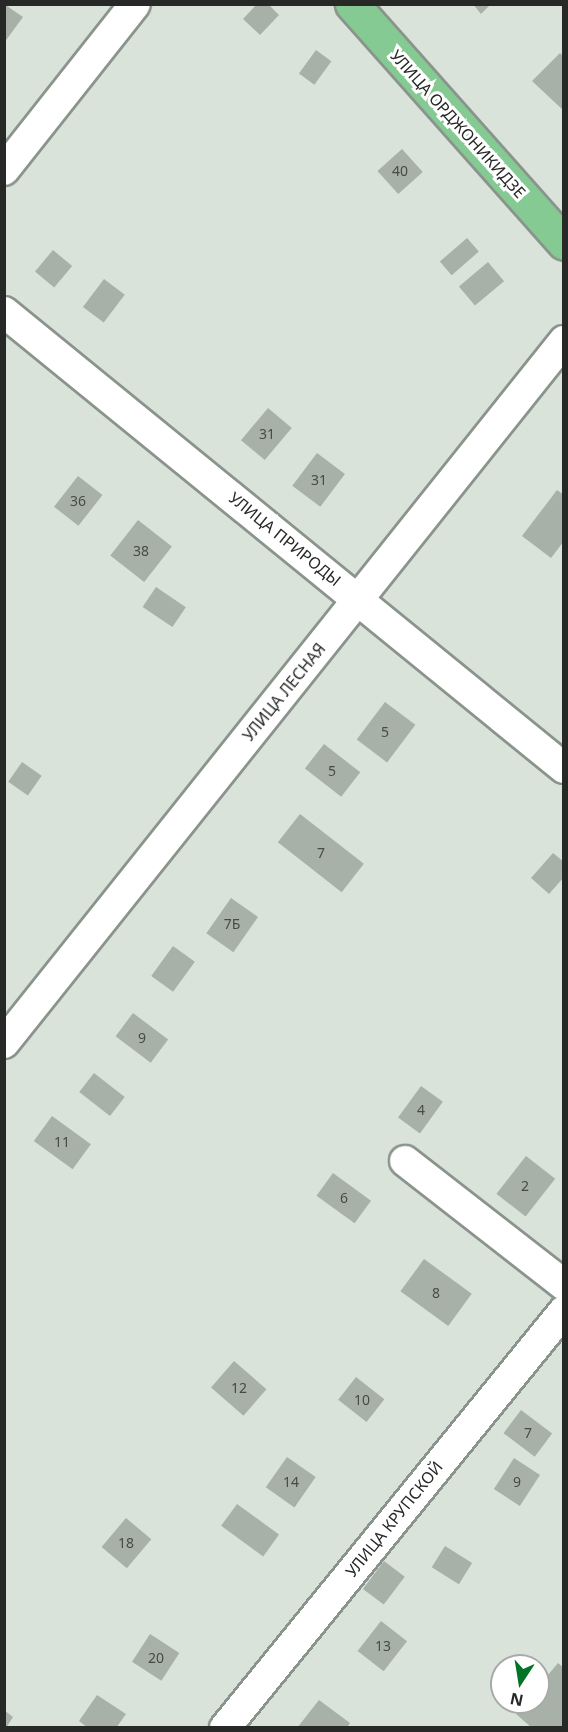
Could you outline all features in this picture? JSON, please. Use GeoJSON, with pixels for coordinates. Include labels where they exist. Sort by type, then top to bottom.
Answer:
{"type":"FeatureCollection","features":[{"type":"Feature","properties":{"kind":"main road","name":"УЛИЦА ОРДЖОНИКИДЗЕ"},"geometry":{"type":"LineString","coordinates":[[352,4],[564,243]]}},
{"type":"Feature","properties":{"kind":"street"},"geometry":{"type":"LineString","coordinates":[[4,170],[135,4]]}},
{"type":"Feature","properties":{"kind":"street","name":"УЛИЦА ПРИРОДЫ"},"geometry":{"type":"LineString","coordinates":[[4,312],[359,598],[564,768]]}},
{"type":"Feature","properties":{"kind":"street","name":"УЛИЦА ЛЕСНАЯ"},"geometry":{"type":"LineString","coordinates":[[4,1042],[564,341]]}},
{"type":"Feature","properties":{"kind":"street"},"geometry":{"type":"LineString","coordinates":[[405,1161],[564,1286]]}},
{"type":"Feature","properties":{"kind":"street","name":"УЛИЦА КРУПСКОЙ"},"geometry":{"type":"LineString","coordinates":[[225,1728],[564,1311]]}},
{"type":"Feature","properties":{"kind":"building"},"geometry":{"type":"Polygon","coordinates":[[[4,4],[23,17],[4,43],[4,4]]]}},
{"type":"Feature","properties":{"kind":"building"},"geometry":{"type":"Polygon","coordinates":[[[257,4],[268,4],[279,15],[260,35],[243,19],[257,4]]]}},
{"type":"Feature","properties":{"kind":"building"},"geometry":{"type":"Polygon","coordinates":[[[473,4],[491,4],[481,14],[473,4]]]}},
{"type":"Feature","properties":{"kind":"building"},"geometry":{"type":"Polygon","coordinates":[[[316,50],[331,61],[314,85],[299,73],[316,50]]]}},
{"type":"Feature","properties":{"kind":"building"},"geometry":{"type":"Polygon","coordinates":[[[560,53],[564,57],[564,111],[532,81],[560,53]]]}},
{"type":"Feature","properties":{"kind":"building"},"geometry":{"type":"Polygon","coordinates":[[[402,149],[423,172],[398,194],[377,171],[402,149]]]}},
{"type":"Feature","properties":{"kind":"building"},"geometry":{"type":"Polygon","coordinates":[[[467,238],[479,252],[452,275],[440,262],[467,238]]]}},
{"type":"Feature","properties":{"kind":"building"},"geometry":{"type":"Polygon","coordinates":[[[53,250],[72,266],[54,288],[35,271],[53,250]]]}},
{"type":"Feature","properties":{"kind":"building"},"geometry":{"type":"Polygon","coordinates":[[[488,262],[504,281],[475,306],[459,286],[488,262]]]}},
{"type":"Feature","properties":{"kind":"building"},"geometry":{"type":"Polygon","coordinates":[[[104,279],[125,295],[104,323],[83,307],[104,279]]]}},
{"type":"Feature","properties":{"kind":"building"},"geometry":{"type":"Polygon","coordinates":[[[268,408],[292,428],[265,460],[241,440],[268,408]]]}},
{"type":"Feature","properties":{"kind":"building"},"geometry":{"type":"Polygon","coordinates":[[[317,453],[345,474],[320,507],[292,486],[317,453]]]}},
{"type":"Feature","properties":{"kind":"building"},"geometry":{"type":"Polygon","coordinates":[[[78,476],[102,495],[78,526],[54,507],[78,476]]]}},
{"type":"Feature","properties":{"kind":"building"},"geometry":{"type":"Polygon","coordinates":[[[557,490],[564,495],[564,541],[551,558],[522,536],[557,490]]]}},
{"type":"Feature","properties":{"kind":"building"},"geometry":{"type":"Polygon","coordinates":[[[138,520],[172,546],[144,582],[110,555],[138,520]]]}},
{"type":"Feature","properties":{"kind":"building"},"geometry":{"type":"Polygon","coordinates":[[[156,587],[186,607],[172,627],[143,607],[156,587]]]}},
{"type":"Feature","properties":{"kind":"building"},"geometry":{"type":"Polygon","coordinates":[[[385,702],[415,725],[387,762],[357,740],[385,702]]]}},
{"type":"Feature","properties":{"kind":"building"},"geometry":{"type":"Polygon","coordinates":[[[324,744],[360,772],[341,797],[305,768],[324,744]]]}},
{"type":"Feature","properties":{"kind":"building"},"geometry":{"type":"Polygon","coordinates":[[[22,762],[42,776],[28,795],[8,782],[22,762]]]}},
{"type":"Feature","properties":{"kind":"building"},"geometry":{"type":"Polygon","coordinates":[[[300,814],[364,864],[342,892],[278,842],[300,814]]]}},
{"type":"Feature","properties":{"kind":"building"},"geometry":{"type":"Polygon","coordinates":[[[553,853],[564,862],[564,877],[549,894],[531,878],[553,853]]]}},
{"type":"Feature","properties":{"kind":"building"},"geometry":{"type":"Polygon","coordinates":[[[231,898],[258,917],[233,952],[206,933],[231,898]]]}},
{"type":"Feature","properties":{"kind":"building"},"geometry":{"type":"Polygon","coordinates":[[[173,946],[195,962],[173,992],[151,976],[173,946]]]}},
{"type":"Feature","properties":{"kind":"building"},"geometry":{"type":"Polygon","coordinates":[[[133,1013],[168,1039],[151,1063],[116,1036],[133,1013]]]}},
{"type":"Feature","properties":{"kind":"building"},"geometry":{"type":"Polygon","coordinates":[[[94,1073],[125,1097],[110,1116],[79,1092],[94,1073]]]}},
{"type":"Feature","properties":{"kind":"building"},"geometry":{"type":"Polygon","coordinates":[[[421,1086],[443,1102],[420,1133],[398,1118],[421,1086]]]}},
{"type":"Feature","properties":{"kind":"building"},"geometry":{"type":"Polygon","coordinates":[[[52,1116],[91,1144],[73,1169],[34,1141],[52,1116]]]}},
{"type":"Feature","properties":{"kind":"building"},"geometry":{"type":"Polygon","coordinates":[[[526,1156],[555,1179],[526,1217],[496,1194],[526,1156]]]}},
{"type":"Feature","properties":{"kind":"building"},"geometry":{"type":"Polygon","coordinates":[[[333,1173],[371,1201],[355,1223],[317,1196],[333,1173]]]}},
{"type":"Feature","properties":{"kind":"building"},"geometry":{"type":"Polygon","coordinates":[[[424,1259],[472,1294],[448,1326],[400,1291],[424,1259]]]}},
{"type":"Feature","properties":{"kind":"building"},"geometry":{"type":"Polygon","coordinates":[[[234,1361],[266,1389],[243,1416],[211,1387],[234,1361]]]}},
{"type":"Feature","properties":{"kind":"building"},"geometry":{"type":"Polygon","coordinates":[[[356,1377],[384,1399],[367,1422],[338,1400],[356,1377]]]}},
{"type":"Feature","properties":{"kind":"building"},"geometry":{"type":"Polygon","coordinates":[[[521,1410],[552,1433],[535,1457],[504,1433],[521,1410]]]}},
{"type":"Feature","properties":{"kind":"building"},"geometry":{"type":"Polygon","coordinates":[[[287,1457],[316,1477],[294,1507],[266,1487],[287,1457]]]}},
{"type":"Feature","properties":{"kind":"building"},"geometry":{"type":"Polygon","coordinates":[[[514,1458],[540,1475],[520,1506],[494,1489],[514,1458]]]}},
{"type":"Feature","properties":{"kind":"building"},"geometry":{"type":"Polygon","coordinates":[[[237,1504],[279,1535],[263,1556],[221,1526],[237,1504]]]}},
{"type":"Feature","properties":{"kind":"building"},"geometry":{"type":"Polygon","coordinates":[[[126,1518],[151,1539],[127,1568],[102,1547],[126,1518]]]}},
{"type":"Feature","properties":{"kind":"building"},"geometry":{"type":"Polygon","coordinates":[[[445,1546],[472,1563],[459,1584],[432,1567],[445,1546]]]}},
{"type":"Feature","properties":{"kind":"building"},"geometry":{"type":"Polygon","coordinates":[[[384,1561],[405,1577],[384,1605],[363,1589],[384,1561]]]}},
{"type":"Feature","properties":{"kind":"building"},"geometry":{"type":"Polygon","coordinates":[[[381,1621],[407,1641],[384,1671],[358,1651],[381,1621]]]}},
{"type":"Feature","properties":{"kind":"building"},"geometry":{"type":"Polygon","coordinates":[[[150,1634],[179,1653],[161,1681],[132,1662],[150,1634]]]}},
{"type":"Feature","properties":{"kind":"building"},"geometry":{"type":"Polygon","coordinates":[[[558,1663],[564,1668],[564,1728],[532,1728],[516,1714],[550,1714],[550,1673],[558,1663]]]}},
{"type":"Feature","properties":{"kind":"building"},"geometry":{"type":"Polygon","coordinates":[[[97,1695],[126,1714],[116,1728],[88,1728],[79,1721],[97,1695]]]}},
{"type":"Feature","properties":{"kind":"building"},"geometry":{"type":"Polygon","coordinates":[[[319,1700],[350,1723],[347,1728],[297,1728],[319,1700]]]}},
{"type":"Feature","properties":{"kind":"building"},"geometry":{"type":"Polygon","coordinates":[[[4,1710],[13,1717],[6,1728],[4,1728],[4,1710]]]}}]}
